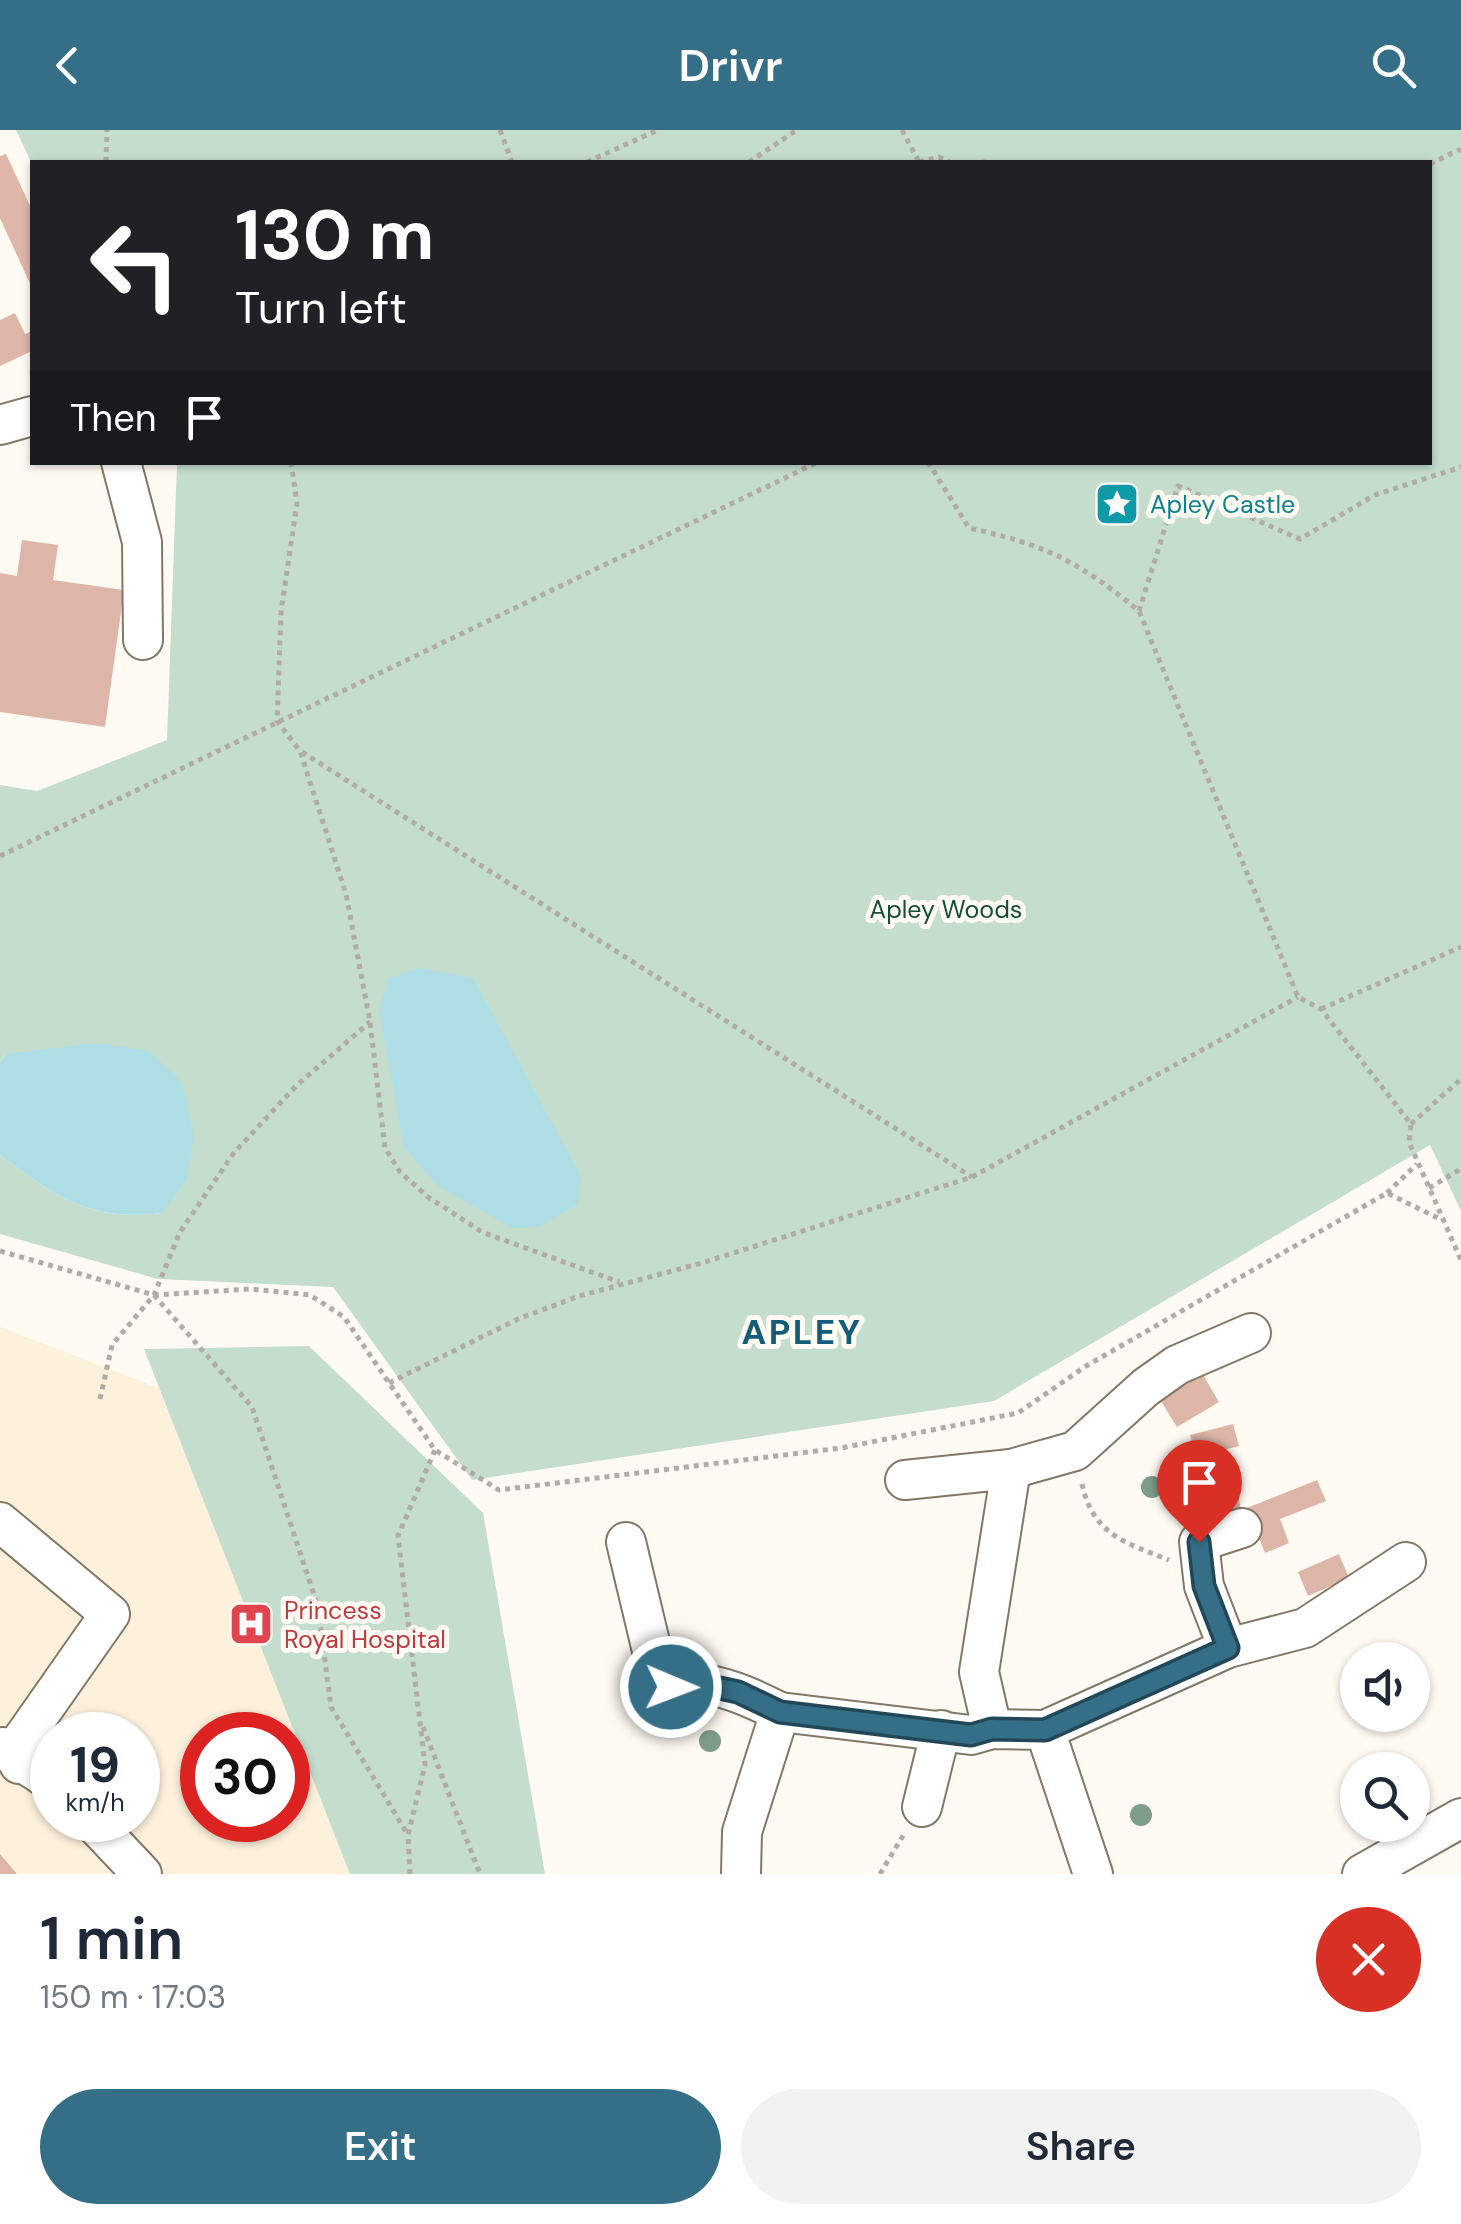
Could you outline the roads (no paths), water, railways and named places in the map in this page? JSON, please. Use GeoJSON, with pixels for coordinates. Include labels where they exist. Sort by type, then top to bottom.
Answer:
{"type":"FeatureCollection","features":[{"type":"Feature","properties":{"kind":"street"},"geometry":{"type":"LineString","coordinates":[[0,425],[30,417]]}},
{"type":"Feature","properties":{"kind":"street"},"geometry":{"type":"LineString","coordinates":[[122,465],[142,542],[144,640]]}},
{"type":"Feature","properties":{"kind":"street"},"geometry":{"type":"LineString","coordinates":[[904,1480],[1011,1469],[1075,1451],[1146,1387],[1177,1365],[1251,1333]]}},
{"type":"Feature","properties":{"kind":"street"},"geometry":{"type":"LineString","coordinates":[[992,1729],[978,1672],[1011,1469]]}},
{"type":"Feature","properties":{"kind":"street"},"geometry":{"type":"LineString","coordinates":[[0,1522],[110,1614],[6,1762],[30,1769]]}},
{"type":"Feature","properties":{"kind":"street"},"geometry":{"type":"LineString","coordinates":[[1228,1648],[1204,1586],[1199,1542],[1242,1528]]}},
{"type":"Feature","properties":{"kind":"street"},"geometry":{"type":"LineString","coordinates":[[626,1542],[659,1680],[671,1687],[701,1684],[738,1692],[780,1712],[971,1735],[992,1729],[1045,1730],[1228,1648],[1291,1633],[1406,1562]]}},
{"type":"Feature","properties":{"kind":"street"},"geometry":{"type":"LineString","coordinates":[[741,1874],[742,1832],[780,1712]]}},
{"type":"Feature","properties":{"kind":"street"},"geometry":{"type":"LineString","coordinates":[[922,1807],[941,1730]]}},
{"type":"Feature","properties":{"kind":"street"},"geometry":{"type":"LineString","coordinates":[[1045,1730],[1093,1874]]}},
{"type":"Feature","properties":{"kind":"street"},"geometry":{"type":"LineString","coordinates":[[1362,1874],[1461,1818]]}},
{"type":"Feature","properties":{"kind":"street"},"geometry":{"type":"LineString","coordinates":[[112,1842],[142,1874]]}},
{"type":"Feature","properties":{"kind":"water"},"geometry":{"type":"Polygon","coordinates":[[[419,968],[473,978],[581,1176],[578,1204],[539,1227],[512,1228],[438,1186],[404,1147],[379,1009],[389,978],[419,968]]]}},
{"type":"Feature","properties":{"kind":"water"},"geometry":{"type":"Polygon","coordinates":[[[96,1043],[149,1051],[182,1082],[194,1136],[186,1181],[162,1213],[136,1215],[93,1210],[57,1194],[0,1155],[0,1062],[6,1054],[96,1043]]]}},
{"type":"Feature","properties":{"kind":"place","name":"Apley Castle"},"geometry":{"type":"Point","coordinates":[1117,504]}},
{"type":"Feature","properties":{"kind":"place","name":"Princess Royal Hospital"},"geometry":{"type":"Point","coordinates":[251,1624]}},
{"type":"Feature","properties":{"kind":"district","name":"APLEY"},"geometry":{"type":"Point","coordinates":[802,1332]}},
{"type":"Feature","properties":{"kind":"park label","name":"Apley Woods"},"geometry":{"type":"Point","coordinates":[946,909]}}]}
